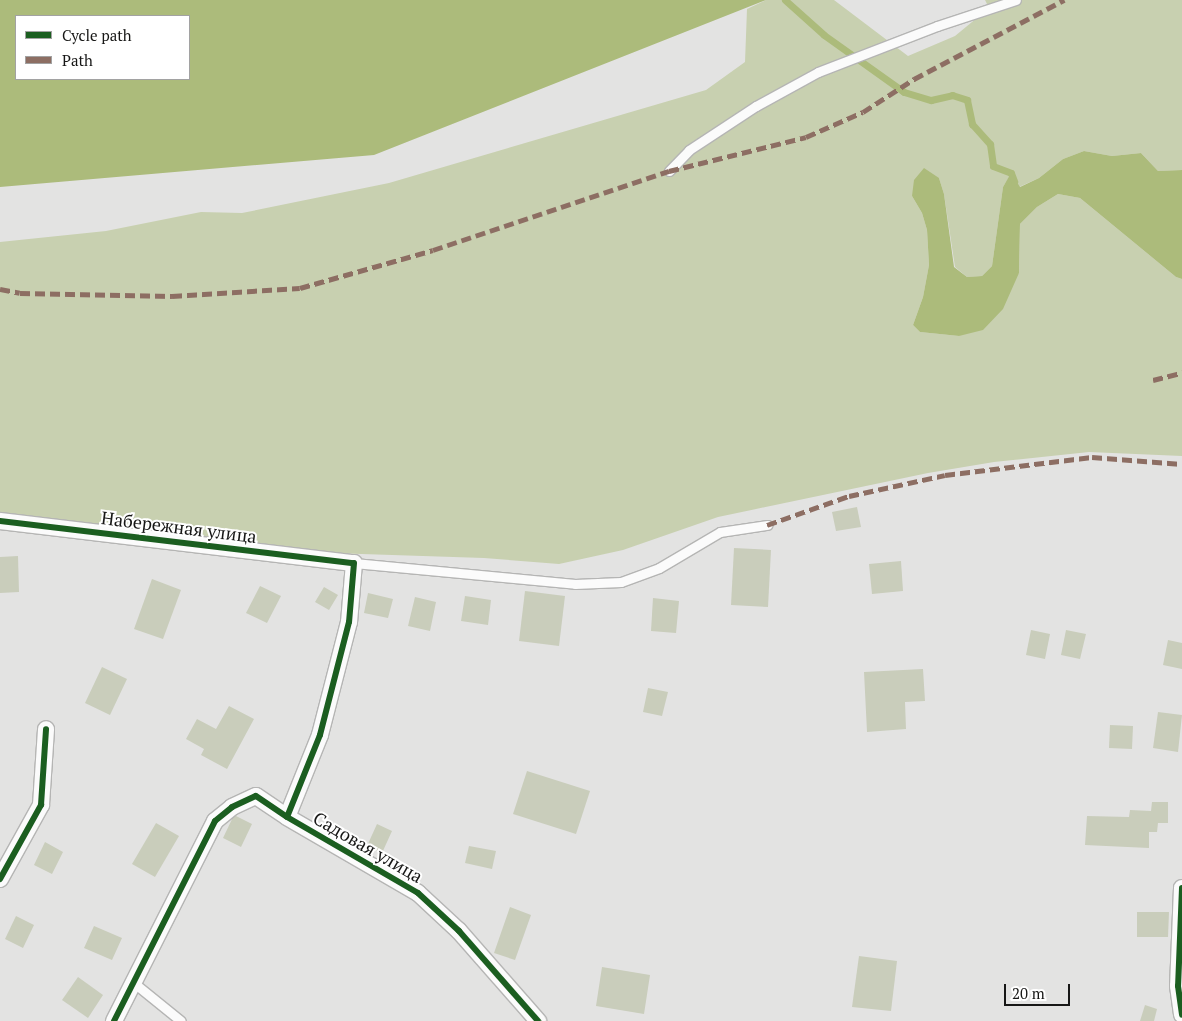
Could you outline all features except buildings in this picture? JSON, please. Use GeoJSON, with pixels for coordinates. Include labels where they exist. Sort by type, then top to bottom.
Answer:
{"type":"FeatureCollection","features":[{"type":"Feature","properties":{"kind":"street","name":"Набережная улица"},"geometry":{"type":"LineString","coordinates":[[0,520],[354,563]]}},
{"type":"Feature","properties":{"kind":"street"},"geometry":{"type":"LineString","coordinates":[[287,817],[320,736],[349,622],[354,563]]}},
{"type":"Feature","properties":{"kind":"street"},"geometry":{"type":"LineString","coordinates":[[0,879],[41,805],[46,729]]}},
{"type":"Feature","properties":{"kind":"street","name":"Садовая улица"},"geometry":{"type":"LineString","coordinates":[[134,983],[214,821],[232,807],[256,796],[287,817],[418,893],[459,931],[538,1021]]}},
{"type":"Feature","properties":{"kind":"street"},"geometry":{"type":"LineString","coordinates":[[1182,888],[1178,986],[1182,1015]]}},
{"type":"Feature","properties":{"kind":"street"},"geometry":{"type":"LineString","coordinates":[[114,1021],[134,983]]}},
{"type":"Feature","properties":{"kind":"lane"},"geometry":{"type":"LineString","coordinates":[[669,172],[689,150],[756,106],[818,72],[937,26],[1016,0]]}},
{"type":"Feature","properties":{"kind":"lane","name":"Набережная улица"},"geometry":{"type":"LineString","coordinates":[[354,563],[575,584],[621,582],[659,568],[720,532],[767,525]]}},
{"type":"Feature","properties":{"kind":"lane"},"geometry":{"type":"LineString","coordinates":[[134,983],[181,1021]]}},
{"type":"Feature","properties":{"kind":"shaded area"},"geometry":{"type":"Polygon","coordinates":[[[0,0],[766,0],[374,155],[0,187],[0,0]]]}},
{"type":"Feature","properties":{"kind":"shaded area"},"geometry":{"type":"Polygon","coordinates":[[[766,0],[834,0],[908,56],[955,36],[989,8],[985,0],[1182,0],[1182,170],[1158,171],[1141,153],[1112,156],[1084,151],[1063,159],[1039,178],[1019,187],[1011,174],[1003,187],[992,266],[982,276],[967,277],[955,267],[944,194],[939,178],[912,196],[922,213],[927,230],[929,265],[923,297],[913,325],[920,332],[959,336],[1019,273],[1020,224],[1037,207],[1058,194],[1080,198],[1176,277],[1182,279],[1182,456],[1089,452],[994,462],[928,473],[718,517],[623,550],[559,564],[484,558],[331,553],[0,513],[0,242],[106,231],[201,212],[242,213],[389,183],[706,90],[745,62],[747,9],[766,0]]]}},
{"type":"Feature","properties":{"kind":"shaded area"},"geometry":{"type":"Polygon","coordinates":[[[1084,151],[1112,156],[1141,153],[1158,171],[1182,170],[1182,279],[1176,277],[1080,198],[1058,194],[1037,207],[1020,224],[1019,273],[1003,309],[983,330],[959,336],[920,332],[913,325],[923,297],[929,265],[927,230],[922,213],[912,196],[914,180],[924,168],[939,178],[944,194],[954,267],[967,277],[982,276],[992,266],[1003,187],[1011,173],[1020,187],[1039,178],[1063,159],[1084,151]]]}},
{"type":"Feature","properties":{"kind":"waterway"},"geometry":{"type":"LineString","coordinates":[[785,0],[824,35],[904,92],[931,100],[952,95],[967,100],[972,124],[990,144],[993,166],[1011,173],[1014,181]]}},
{"type":"Feature","properties":{"kind":"marked path"},"geometry":{"type":"LineString","coordinates":[[0,289],[20,293],[172,296],[300,288],[433,250],[669,171],[806,137],[863,112],[914,79],[1064,0]]}},
{"type":"Feature","properties":{"kind":"marked path"},"geometry":{"type":"LineString","coordinates":[[1153,380],[1182,373]]}},
{"type":"Feature","properties":{"kind":"marked path"},"geometry":{"type":"LineString","coordinates":[[767,525],[849,496],[945,475],[1092,457],[1182,464]]}},
{"type":"Feature","properties":{"kind":"cycle path"},"geometry":{"type":"LineString","coordinates":[[0,521],[354,563],[349,622],[320,735],[287,817]]}},
{"type":"Feature","properties":{"kind":"cycle path"},"geometry":{"type":"LineString","coordinates":[[0,879],[41,805],[46,729]]}},
{"type":"Feature","properties":{"kind":"cycle path"},"geometry":{"type":"LineString","coordinates":[[114,1021],[215,821],[232,807],[256,796],[287,817],[418,893],[459,931],[538,1021]]}},
{"type":"Feature","properties":{"kind":"cycle path"},"geometry":{"type":"LineString","coordinates":[[1182,888],[1178,986],[1182,1015]]}}]}
